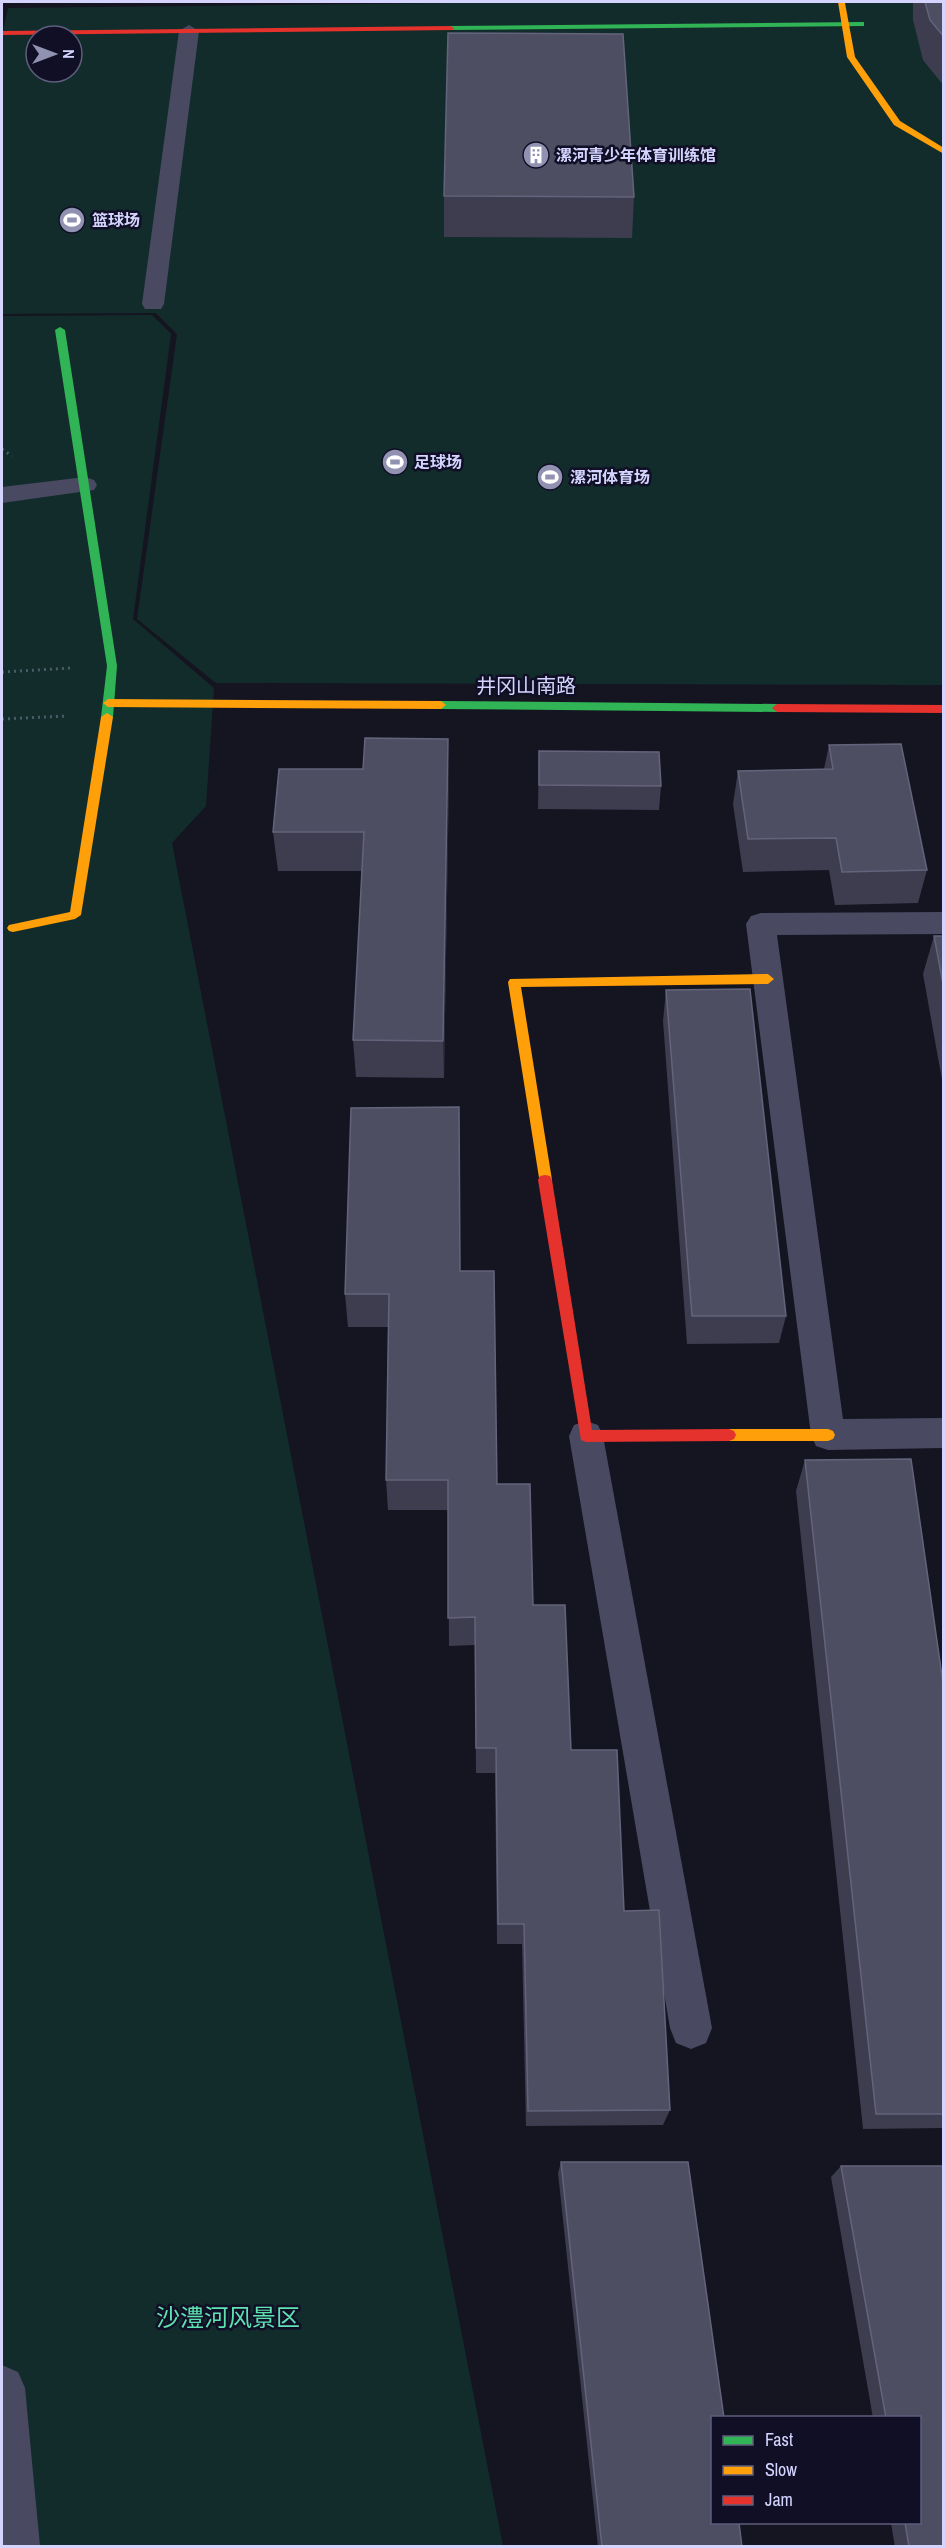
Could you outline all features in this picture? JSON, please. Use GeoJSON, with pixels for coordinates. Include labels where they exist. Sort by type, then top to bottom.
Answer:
{"type":"FeatureCollection","features":[{"type":"Feature","properties":{"kind":"street"},"geometry":{"type":"LineString","coordinates":[[841,2],[851,57],[897,123],[944,152]]}},
{"type":"Feature","properties":{"kind":"street"},"geometry":{"type":"LineString","coordinates":[[2,33],[845,24],[860,18],[864,42]]}},
{"type":"Feature","properties":{"kind":"street"},"geometry":{"type":"LineString","coordinates":[[153,304],[189,31]]}},
{"type":"Feature","properties":{"kind":"street"},"geometry":{"type":"LineString","coordinates":[[884,80],[908,118],[944,141]]}},
{"type":"Feature","properties":{"kind":"street"},"geometry":{"type":"LineString","coordinates":[[13,928],[75,915],[112,666],[60,330]]}},
{"type":"Feature","properties":{"kind":"street"},"geometry":{"type":"LineString","coordinates":[[2,495],[85,485]]}},
{"type":"Feature","properties":{"kind":"street","name":"井冈山南路"},"geometry":{"type":"LineString","coordinates":[[107,709],[944,709]]}},
{"type":"Feature","properties":{"kind":"street"},"geometry":{"type":"LineString","coordinates":[[828,1435],[760,924],[944,922]]}},
{"type":"Feature","properties":{"kind":"street"},"geometry":{"type":"LineString","coordinates":[[691,2028],[586,1436],[514,982],[768,979]]}},
{"type":"Feature","properties":{"kind":"street"},"geometry":{"type":"LineString","coordinates":[[586,1436],[828,1435],[942,1440]]}},
{"type":"Feature","properties":{"kind":"street"},"geometry":{"type":"LineString","coordinates":[[2,2388],[17,2547]]}},
{"type":"Feature","properties":{"kind":"path"},"geometry":{"type":"LineString","coordinates":[[2,449],[13,456]]}},
{"type":"Feature","properties":{"kind":"path"},"geometry":{"type":"LineString","coordinates":[[2,672],[112,666]]}},
{"type":"Feature","properties":{"kind":"path"},"geometry":{"type":"LineString","coordinates":[[2,719],[107,709]]}},
{"type":"Feature","properties":{"kind":"green space","name":"漯河体育场"},"geometry":{"type":"Polygon","coordinates":[[[530,2],[943,2],[943,685],[216,683],[137,619],[177,334],[156,313],[2,314],[2,36],[8,8],[530,2]]]}},
{"type":"Feature","properties":{"kind":"green space","name":"沙澧河风景区"},"geometry":{"type":"Polygon","coordinates":[[[152,315],[171,334],[133,619],[214,688],[206,806],[172,843],[503,2546],[2,2546],[2,316],[152,315]]]}},
{"type":"Feature","properties":{"kind":"building"},"geometry":{"type":"Polygon","coordinates":[[[925,2],[944,2],[944,37],[930,20],[925,2]]]}},
{"type":"Feature","properties":{"kind":"building","name":"漯河青少年体育训练馆"},"geometry":{"type":"Polygon","coordinates":[[[448,33],[623,34],[634,197],[444,196],[448,33]]]}},
{"type":"Feature","properties":{"kind":"building"},"geometry":{"type":"Polygon","coordinates":[[[365,738],[448,739],[443,1041],[353,1040],[364,832],[273,832],[279,769],[363,769],[365,738]]]}},
{"type":"Feature","properties":{"kind":"building"},"geometry":{"type":"Polygon","coordinates":[[[901,744],[927,870],[842,872],[836,838],[748,839],[738,771],[833,769],[829,745],[901,744]]]}},
{"type":"Feature","properties":{"kind":"building"},"geometry":{"type":"Polygon","coordinates":[[[539,751],[659,752],[661,786],[539,785],[539,751]]]}},
{"type":"Feature","properties":{"kind":"building"},"geometry":{"type":"Polygon","coordinates":[[[934,936],[944,936],[944,989],[934,936]]]}},
{"type":"Feature","properties":{"kind":"building"},"geometry":{"type":"Polygon","coordinates":[[[750,989],[786,1316],[692,1316],[666,990],[750,989]]]}},
{"type":"Feature","properties":{"kind":"building"},"geometry":{"type":"Polygon","coordinates":[[[459,1107],[460,1271],[494,1271],[497,1484],[530,1484],[533,1605],[565,1605],[571,1750],[617,1750],[624,1911],[659,1910],[670,2110],[528,2111],[524,1924],[498,1924],[496,1748],[476,1748],[475,1617],[448,1618],[448,1480],[386,1480],[389,1294],[345,1294],[351,1108],[459,1107]]]}},
{"type":"Feature","properties":{"kind":"building"},"geometry":{"type":"Polygon","coordinates":[[[911,1459],[944,1690],[944,2114],[876,2114],[805,1460],[911,1459]]]}},
{"type":"Feature","properties":{"kind":"building"},"geometry":{"type":"Polygon","coordinates":[[[561,2162],[688,2162],[724,2416],[711,2416],[711,2524],[739,2524],[742,2547],[602,2547],[561,2162]]]}},
{"type":"Feature","properties":{"kind":"building"},"geometry":{"type":"Polygon","coordinates":[[[841,2166],[944,2166],[944,2547],[909,2547],[905,2524],[921,2524],[921,2416],[886,2416],[841,2166]]]}},
{"type":"Feature","properties":{"kind":"traffic: fast"},"geometry":{"type":"LineString","coordinates":[[450,28],[861,24]]}},
{"type":"Feature","properties":{"kind":"traffic: fast"},"geometry":{"type":"LineString","coordinates":[[60,330],[112,666],[107,717]]}},
{"type":"Feature","properties":{"kind":"traffic: fast"},"geometry":{"type":"LineString","coordinates":[[441,705],[777,708]]}},
{"type":"Feature","properties":{"kind":"traffic: slow"},"geometry":{"type":"LineString","coordinates":[[841,3],[851,57],[897,123],[944,152]]}},
{"type":"Feature","properties":{"kind":"traffic: slow"},"geometry":{"type":"LineString","coordinates":[[108,703],[441,705]]}},
{"type":"Feature","properties":{"kind":"traffic: slow"},"geometry":{"type":"LineString","coordinates":[[13,928],[75,915],[107,717]]}},
{"type":"Feature","properties":{"kind":"traffic: slow"},"geometry":{"type":"LineString","coordinates":[[545,1180],[514,982],[768,979]]}},
{"type":"Feature","properties":{"kind":"traffic: slow"},"geometry":{"type":"LineString","coordinates":[[729,1435],[828,1435]]}},
{"type":"Feature","properties":{"kind":"traffic: jam"},"geometry":{"type":"LineString","coordinates":[[2,33],[450,28]]}},
{"type":"Feature","properties":{"kind":"traffic: jam"},"geometry":{"type":"LineString","coordinates":[[777,708],[944,709]]}},
{"type":"Feature","properties":{"kind":"traffic: jam"},"geometry":{"type":"LineString","coordinates":[[545,1180],[586,1436],[729,1435]]}},
{"type":"Feature","properties":{"kind":"place","name":"漯河青少年体育训练馆"},"geometry":{"type":"Point","coordinates":[536,155]}},
{"type":"Feature","properties":{"kind":"place","name":"篮球场"},"geometry":{"type":"Point","coordinates":[72,220]}},
{"type":"Feature","properties":{"kind":"place","name":"足球场"},"geometry":{"type":"Point","coordinates":[395,462]}},
{"type":"Feature","properties":{"kind":"place","name":"漯河体育场"},"geometry":{"type":"Point","coordinates":[550,477]}}]}
